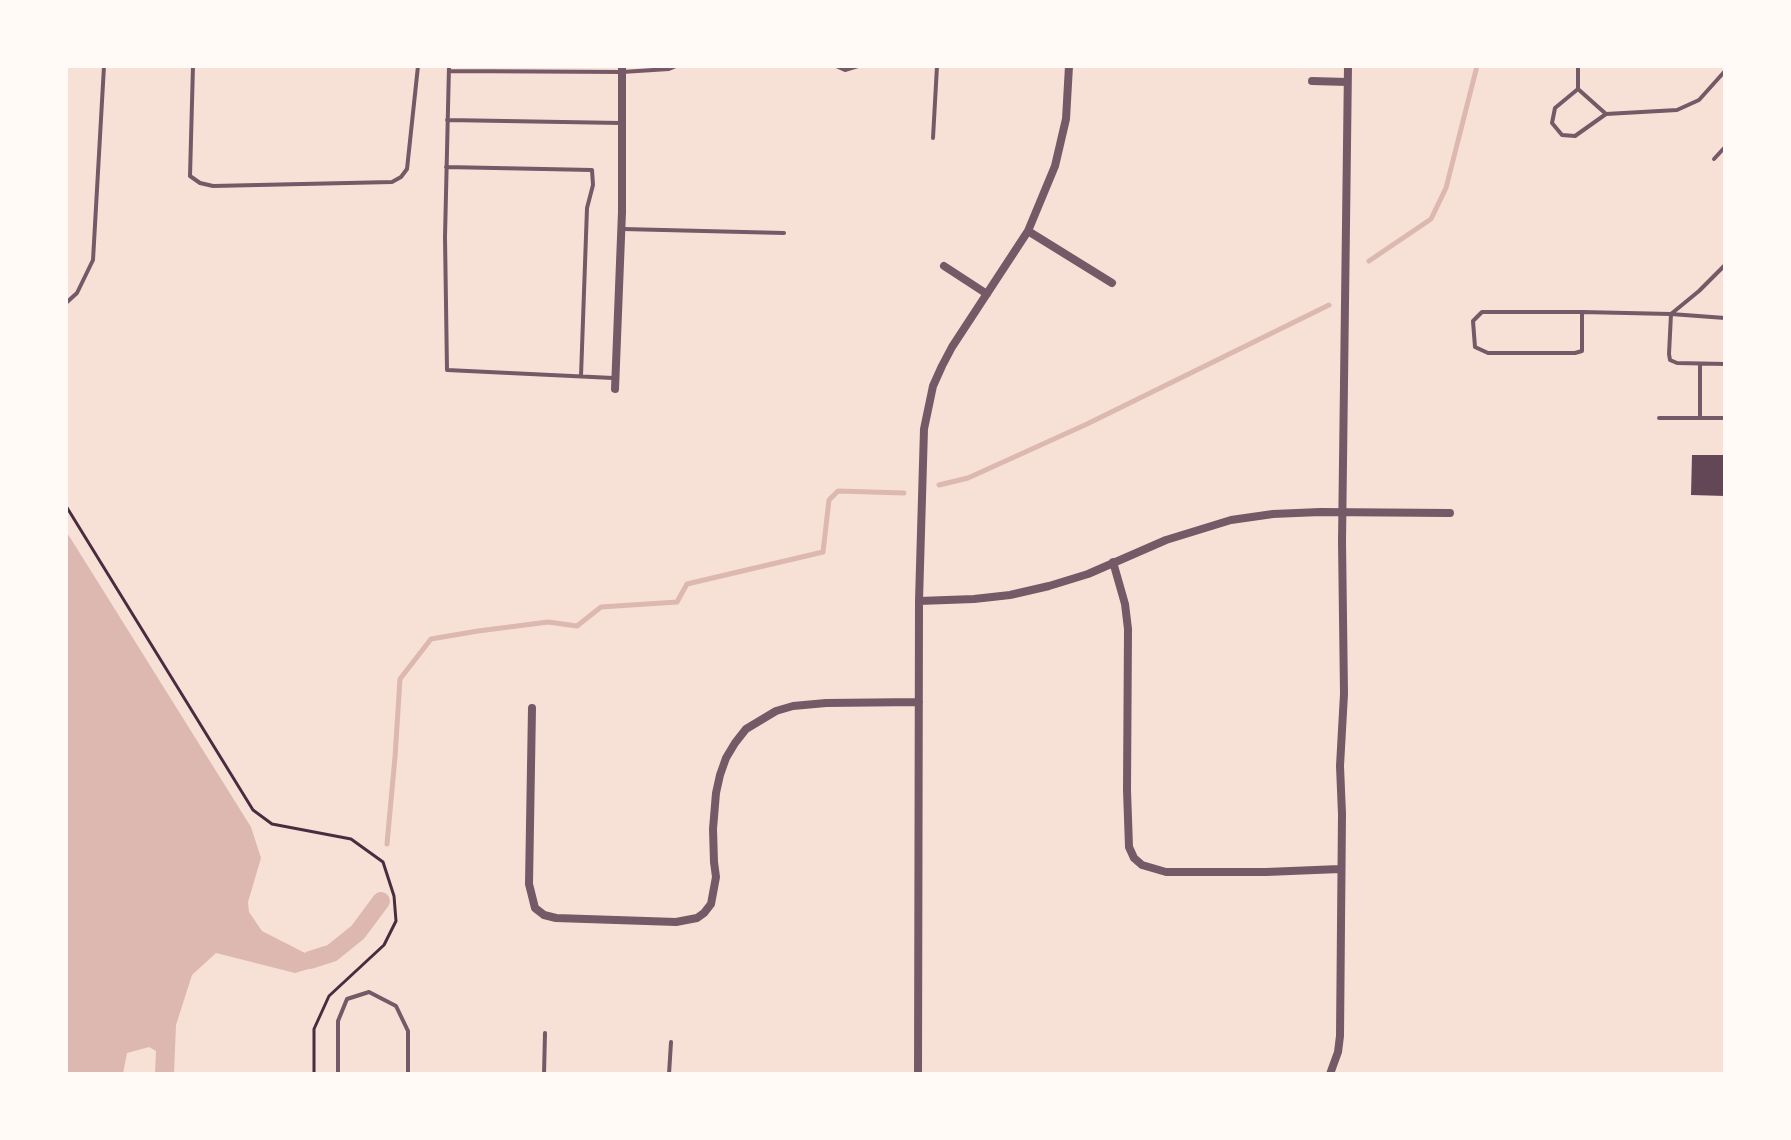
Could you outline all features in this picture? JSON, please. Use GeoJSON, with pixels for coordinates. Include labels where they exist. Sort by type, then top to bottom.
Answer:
{"type":"FeatureCollection","features":[{"type":"Feature","properties":{"kind":"street"},"geometry":{"type":"LineString","coordinates":[[918,1074],[919,601],[922,453],[928,407],[933,386],[952,347],[1028,231],[1055,166],[1066,119],[1069,66]]}},
{"type":"Feature","properties":{"kind":"street"},"geometry":{"type":"LineString","coordinates":[[1330,1074],[1340,1036],[1348,66]]}},
{"type":"Feature","properties":{"kind":"street"},"geometry":{"type":"LineString","coordinates":[[615,389],[621,229],[622,69]]}},
{"type":"Feature","properties":{"kind":"street"},"geometry":{"type":"LineString","coordinates":[[1312,81],[1347,82]]}},
{"type":"Feature","properties":{"kind":"street"},"geometry":{"type":"LineString","coordinates":[[1028,231],[1112,283]]}},
{"type":"Feature","properties":{"kind":"street"},"geometry":{"type":"LineString","coordinates":[[944,266],[987,294]]}},
{"type":"Feature","properties":{"kind":"street"},"geometry":{"type":"LineString","coordinates":[[919,601],[1010,595],[1049,586],[1088,574],[1166,540],[1231,520],[1273,514],[1450,513]]}},
{"type":"Feature","properties":{"kind":"street"},"geometry":{"type":"LineString","coordinates":[[1113,562],[1125,604],[1128,629],[1127,790],[1129,847],[1134,858],[1142,865],[1166,872],[1340,869]]}},
{"type":"Feature","properties":{"kind":"street"},"geometry":{"type":"LineString","coordinates":[[532,708],[529,884],[535,908],[544,915],[556,918],[676,922],[697,918],[711,904],[716,877],[713,829],[716,793],[726,758],[746,729],[776,711],[793,706],[919,702]]}},
{"type":"Feature","properties":{"kind":"lane"},"geometry":{"type":"LineString","coordinates":[[66,303],[77,293],[93,260],[104,66]]}},
{"type":"Feature","properties":{"kind":"lane"},"geometry":{"type":"LineString","coordinates":[[193,66],[190,176],[200,183],[213,186],[392,182],[401,177],[407,169],[418,66]]}},
{"type":"Feature","properties":{"kind":"lane"},"geometry":{"type":"LineString","coordinates":[[616,378],[447,370],[445,237],[449,69],[669,69],[676,66]]}},
{"type":"Feature","properties":{"kind":"lane"},"geometry":{"type":"LineString","coordinates":[[836,66],[845,70],[858,66]]}},
{"type":"Feature","properties":{"kind":"lane"},"geometry":{"type":"LineString","coordinates":[[933,138],[937,66]]}},
{"type":"Feature","properties":{"kind":"lane"},"geometry":{"type":"LineString","coordinates":[[1578,66],[1578,89],[1606,114]]}},
{"type":"Feature","properties":{"kind":"lane"},"geometry":{"type":"LineString","coordinates":[[1578,89],[1555,108],[1552,123],[1562,135],[1575,136],[1606,114],[1677,110],[1699,100],[1725,71]]}},
{"type":"Feature","properties":{"kind":"lane"},"geometry":{"type":"LineString","coordinates":[[447,120],[622,123]]}},
{"type":"Feature","properties":{"kind":"lane"},"geometry":{"type":"LineString","coordinates":[[1714,159],[1725,147]]}},
{"type":"Feature","properties":{"kind":"lane"},"geometry":{"type":"LineString","coordinates":[[446,167],[592,170],[593,185],[587,208],[581,376]]}},
{"type":"Feature","properties":{"kind":"lane"},"geometry":{"type":"LineString","coordinates":[[621,229],[784,233]]}},
{"type":"Feature","properties":{"kind":"lane"},"geometry":{"type":"LineString","coordinates":[[1725,265],[1671,314],[1670,360],[1677,363],[1725,364]]}},
{"type":"Feature","properties":{"kind":"lane"},"geometry":{"type":"LineString","coordinates":[[1582,312],[1582,351],[1488,353],[1475,347],[1473,321],[1482,312],[1582,312],[1671,314],[1725,318]]}},
{"type":"Feature","properties":{"kind":"lane"},"geometry":{"type":"LineString","coordinates":[[1700,364],[1700,418]]}},
{"type":"Feature","properties":{"kind":"lane"},"geometry":{"type":"LineString","coordinates":[[1659,418],[1725,418]]}},
{"type":"Feature","properties":{"kind":"lane"},"geometry":{"type":"LineString","coordinates":[[338,1074],[338,1021],[347,999],[369,992],[396,1006],[408,1031],[408,1074]]}},
{"type":"Feature","properties":{"kind":"lane"},"geometry":{"type":"LineString","coordinates":[[544,1074],[545,1033]]}},
{"type":"Feature","properties":{"kind":"lane"},"geometry":{"type":"LineString","coordinates":[[669,1074],[671,1042]]}},
{"type":"Feature","properties":{"kind":"path"},"geometry":{"type":"LineString","coordinates":[[66,506],[253,810],[272,824],[351,839],[383,862],[394,896],[396,921],[384,945],[329,996],[314,1029],[314,1074]]}},
{"type":"Feature","properties":{"kind":"shaded area"},"geometry":{"type":"Polygon","coordinates":[[[66,531],[251,827],[261,858],[248,902],[249,912],[262,931],[305,953],[315,967],[295,973],[216,953],[192,975],[176,1025],[174,1074],[66,1074],[66,531]]]}},
{"type":"Feature","properties":{"kind":"pier"},"geometry":{"type":"Polygon","coordinates":[[[149,1047],[156,1051],[155,1074],[123,1074],[127,1053],[149,1047]]]}},
{"type":"Feature","properties":{"kind":"building"},"geometry":{"type":"Polygon","coordinates":[[[1692,455],[1725,455],[1725,496],[1691,495],[1692,455]]]}},
{"type":"Feature","properties":{"kind":"waterway"},"geometry":{"type":"LineString","coordinates":[[1369,261],[1431,219],[1446,188],[1477,66]]}},
{"type":"Feature","properties":{"kind":"waterway"},"geometry":{"type":"LineString","coordinates":[[939,485],[968,478],[1087,424],[1329,305]]}},
{"type":"Feature","properties":{"kind":"waterway"},"geometry":{"type":"LineString","coordinates":[[387,844],[400,679],[431,639],[548,622],[577,626],[601,607],[677,602],[687,584],[823,552],[829,500],[838,491],[904,493]]}},
{"type":"Feature","properties":{"kind":"waterway"},"geometry":{"type":"LineString","coordinates":[[310,960],[332,953],[358,932],[381,901]]}}]}
